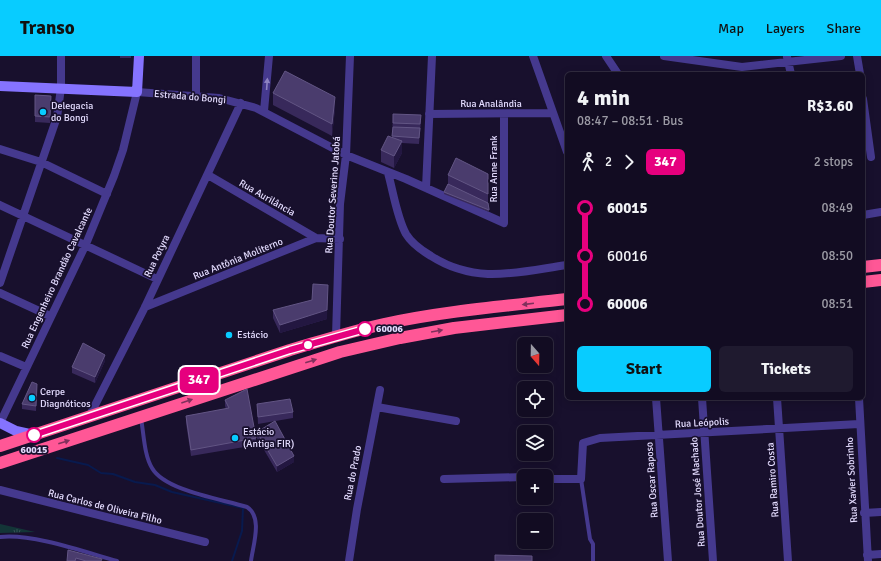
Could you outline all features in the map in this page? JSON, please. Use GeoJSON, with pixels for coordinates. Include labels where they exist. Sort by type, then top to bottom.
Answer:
{"type":"FeatureCollection","features":[{"type":"Feature","properties":{"kind":"highway"},"geometry":{"type":"LineString","coordinates":[[865,267],[881,265]]}},
{"type":"Feature","properties":{"kind":"highway"},"geometry":{"type":"LineString","coordinates":[[865,282],[881,280]]}},
{"type":"Feature","properties":{"kind":"highway"},"geometry":{"type":"LineString","coordinates":[[0,446],[336,336],[384,324],[451,312],[565,299]]}},
{"type":"Feature","properties":{"kind":"highway"},"geometry":{"type":"LineString","coordinates":[[0,463],[274,372],[348,350],[454,328],[565,315]]}},
{"type":"Feature","properties":{"kind":"main road"},"geometry":{"type":"LineString","coordinates":[[137,92],[139,56]]}},
{"type":"Feature","properties":{"kind":"main road","name":"Estrada do Bongi"},"geometry":{"type":"LineString","coordinates":[[0,86],[137,92]]}},
{"type":"Feature","properties":{"kind":"main road"},"geometry":{"type":"LineString","coordinates":[[0,423],[16,431],[34,435]]}},
{"type":"Feature","properties":{"kind":"street"},"geometry":{"type":"LineString","coordinates":[[0,283],[57,117],[61,88],[61,56]]}},
{"type":"Feature","properties":{"kind":"street"},"geometry":{"type":"LineString","coordinates":[[196,56],[196,95]]}},
{"type":"Feature","properties":{"kind":"street"},"geometry":{"type":"LineString","coordinates":[[264,111],[269,56]]}},
{"type":"Feature","properties":{"kind":"street","name":"Rua Doutor Severino Jatobá"},"geometry":{"type":"LineString","coordinates":[[336,336],[340,204],[346,155],[350,56]]}},
{"type":"Feature","properties":{"kind":"street"},"geometry":{"type":"LineString","coordinates":[[426,188],[432,56]]}},
{"type":"Feature","properties":{"kind":"street"},"geometry":{"type":"LineString","coordinates":[[533,56],[565,146]]}},
{"type":"Feature","properties":{"kind":"street"},"geometry":{"type":"LineString","coordinates":[[606,56],[617,72]]}},
{"type":"Feature","properties":{"kind":"street"},"geometry":{"type":"LineString","coordinates":[[664,56],[699,59],[742,67],[787,59],[841,56]]}},
{"type":"Feature","properties":{"kind":"street"},"geometry":{"type":"LineString","coordinates":[[857,56],[860,72]]}},
{"type":"Feature","properties":{"kind":"street"},"geometry":{"type":"LineString","coordinates":[[787,59],[790,72]]}},
{"type":"Feature","properties":{"kind":"street","name":"Estrada do Bongi"},"geometry":{"type":"LineString","coordinates":[[137,92],[196,95],[219,98],[241,103],[264,111],[346,155],[426,188],[504,223]]}},
{"type":"Feature","properties":{"kind":"street","name":"Rua Engenheiro Brandão Cavalcante"},"geometry":{"type":"LineString","coordinates":[[0,423],[50,316],[86,244],[107,194],[123,150],[137,92]]}},
{"type":"Feature","properties":{"kind":"street","name":"Rua Potyra"},"geometry":{"type":"LineString","coordinates":[[89,417],[145,307],[241,103]]}},
{"type":"Feature","properties":{"kind":"street","name":"Rua Analândia"},"geometry":{"type":"LineString","coordinates":[[429,114],[553,113]]}},
{"type":"Feature","properties":{"kind":"street","name":"Rua Anne Frank"},"geometry":{"type":"LineString","coordinates":[[504,114],[504,223]]}},
{"type":"Feature","properties":{"kind":"street"},"geometry":{"type":"LineString","coordinates":[[865,116],[870,157]]}},
{"type":"Feature","properties":{"kind":"street"},"geometry":{"type":"LineString","coordinates":[[0,149],[41,162],[107,194]]}},
{"type":"Feature","properties":{"kind":"street"},"geometry":{"type":"LineString","coordinates":[[388,173],[402,226],[407,235],[413,244],[443,264],[458,270],[478,274],[503,275],[565,265]]}},
{"type":"Feature","properties":{"kind":"street","name":"Rua Aurilância"},"geometry":{"type":"LineString","coordinates":[[208,175],[316,238]]}},
{"type":"Feature","properties":{"kind":"street"},"geometry":{"type":"LineString","coordinates":[[0,205],[86,244],[157,279]]}},
{"type":"Feature","properties":{"kind":"street"},"geometry":{"type":"LineString","coordinates":[[865,215],[881,212]]}},
{"type":"Feature","properties":{"kind":"street","name":"Rua Antônia Moliterno"},"geometry":{"type":"LineString","coordinates":[[145,307],[316,238],[340,239]]}},
{"type":"Feature","properties":{"kind":"street"},"geometry":{"type":"LineString","coordinates":[[0,293],[50,316]]}},
{"type":"Feature","properties":{"kind":"street"},"geometry":{"type":"LineString","coordinates":[[0,356],[26,367]]}},
{"type":"Feature","properties":{"kind":"street","name":"Rua do Prado"},"geometry":{"type":"LineString","coordinates":[[349,561],[356,509],[380,390]]}},
{"type":"Feature","properties":{"kind":"street","name":"Rua Oscar Raposo"},"geometry":{"type":"LineString","coordinates":[[656,400],[668,561]]}},
{"type":"Feature","properties":{"kind":"street","name":"Rua Doutor José Machado"},"geometry":{"type":"LineString","coordinates":[[702,400],[713,561]]}},
{"type":"Feature","properties":{"kind":"street","name":"Rua Ramiro Costa"},"geometry":{"type":"LineString","coordinates":[[777,400],[788,561]]}},
{"type":"Feature","properties":{"kind":"street","name":"Rua Xavier Sobrinho"},"geometry":{"type":"LineString","coordinates":[[859,400],[864,513],[868,558]]}},
{"type":"Feature","properties":{"kind":"street"},"geometry":{"type":"LineString","coordinates":[[377,407],[456,421]]}},
{"type":"Feature","properties":{"kind":"street","name":"Rua Leópolis"},"geometry":{"type":"LineString","coordinates":[[581,479],[583,443],[600,438],[859,424]]}},
{"type":"Feature","properties":{"kind":"street"},"geometry":{"type":"LineString","coordinates":[[444,479],[517,477]]}},
{"type":"Feature","properties":{"kind":"street"},"geometry":{"type":"LineString","coordinates":[[553,479],[581,479]]}},
{"type":"Feature","properties":{"kind":"street","name":"Rua Carlos de Oliveira Filho"},"geometry":{"type":"LineString","coordinates":[[0,490],[205,542]]}},
{"type":"Feature","properties":{"kind":"street"},"geometry":{"type":"LineString","coordinates":[[864,513],[881,512]]}},
{"type":"Feature","properties":{"kind":"street"},"geometry":{"type":"LineString","coordinates":[[868,558],[881,554]]}},
{"type":"Feature","properties":{"kind":"lane"},"geometry":{"type":"LineString","coordinates":[[140,417],[151,467],[162,479],[185,490],[247,507],[254,513],[256,523],[251,561]]}},
{"type":"Feature","properties":{"kind":"lane"},"geometry":{"type":"LineString","coordinates":[[581,479],[590,539],[593,544],[593,561]]}},
{"type":"Feature","properties":{"kind":"lane"},"geometry":{"type":"LineString","coordinates":[[0,536],[17,537],[53,544],[117,561]]}},
{"type":"Feature","properties":{"kind":"green space"},"geometry":{"type":"Polygon","coordinates":[[[0,524],[35,532],[0,533],[0,524]]]}},
{"type":"Feature","properties":{"kind":"building"},"geometry":{"type":"Polygon","coordinates":[[[285,71],[335,97],[332,124],[273,93],[285,71]]]}},
{"type":"Feature","properties":{"kind":"building","name":"Delegacia do Bongi"},"geometry":{"type":"Polygon","coordinates":[[[35,95],[51,96],[50,117],[35,116],[35,95]]]}},
{"type":"Feature","properties":{"kind":"building"},"geometry":{"type":"Polygon","coordinates":[[[393,114],[421,115],[420,124],[393,123],[393,114]]]}},
{"type":"Feature","properties":{"kind":"building"},"geometry":{"type":"Polygon","coordinates":[[[393,127],[420,128],[419,138],[392,136],[393,127]]]}},
{"type":"Feature","properties":{"kind":"building"},"geometry":{"type":"Polygon","coordinates":[[[388,136],[402,141],[394,156],[381,150],[388,136]]]}},
{"type":"Feature","properties":{"kind":"building"},"geometry":{"type":"Polygon","coordinates":[[[456,158],[488,174],[488,194],[448,175],[456,158]]]}},
{"type":"Feature","properties":{"kind":"building"},"geometry":{"type":"Polygon","coordinates":[[[448,184],[488,203],[489,210],[444,192],[448,184]]]}},
{"type":"Feature","properties":{"kind":"building"},"geometry":{"type":"Polygon","coordinates":[[[313,284],[328,285],[327,310],[280,325],[273,310],[312,300],[313,284]]]}},
{"type":"Feature","properties":{"kind":"building"},"geometry":{"type":"Polygon","coordinates":[[[83,343],[105,355],[95,377],[72,367],[83,343]]]}},
{"type":"Feature","properties":{"kind":"building","name":"Cerpe Diagnóticos"},"geometry":{"type":"Polygon","coordinates":[[[32,382],[37,384],[36,406],[22,404],[32,382]]]}},
{"type":"Feature","properties":{"kind":"building"},"geometry":{"type":"Polygon","coordinates":[[[247,389],[256,438],[191,450],[186,416],[229,408],[225,400],[247,389]]]}},
{"type":"Feature","properties":{"kind":"building"},"geometry":{"type":"Polygon","coordinates":[[[290,399],[293,412],[258,417],[257,404],[290,399]]]}},
{"type":"Feature","properties":{"kind":"building"},"geometry":{"type":"Polygon","coordinates":[[[275,421],[294,456],[277,466],[257,432],[275,421]]]}},
{"type":"Feature","properties":{"kind":"building"},"geometry":{"type":"Polygon","coordinates":[[[68,550],[102,559],[101,561],[86,561],[76,558],[75,561],[67,561],[68,550]]]}},
{"type":"Feature","properties":{"kind":"building"},"geometry":{"type":"Polygon","coordinates":[[[495,555],[532,556],[532,561],[495,561],[495,555]]]}},
{"type":"Feature","properties":{"kind":"waterway"},"geometry":{"type":"LineString","coordinates":[[57,458],[88,465],[101,473],[113,474],[135,482],[155,485],[172,492],[243,508],[242,531],[232,561]]}},
{"type":"Feature","properties":{"kind":"bus line","name":"347"},"geometry":{"type":"LineString","coordinates":[[34,435],[290,350],[365,329]]}},
{"type":"Feature","properties":{"kind":"place","name":"Delegacia do Bongi"},"geometry":{"type":"Point","coordinates":[43,112]}},
{"type":"Feature","properties":{"kind":"place","name":"60006"},"geometry":{"type":"Point","coordinates":[365,329]}},
{"type":"Feature","properties":{"kind":"place","name":"Estácio"},"geometry":{"type":"Point","coordinates":[229,335]}},
{"type":"Feature","properties":{"kind":"place","name":"Cerpe Diagnóticos"},"geometry":{"type":"Point","coordinates":[32,398]}},
{"type":"Feature","properties":{"kind":"place","name":"60015"},"geometry":{"type":"Point","coordinates":[34,435]}},
{"type":"Feature","properties":{"kind":"place","name":"Estácio (Antiga FIR)"},"geometry":{"type":"Point","coordinates":[235,438]}}]}
